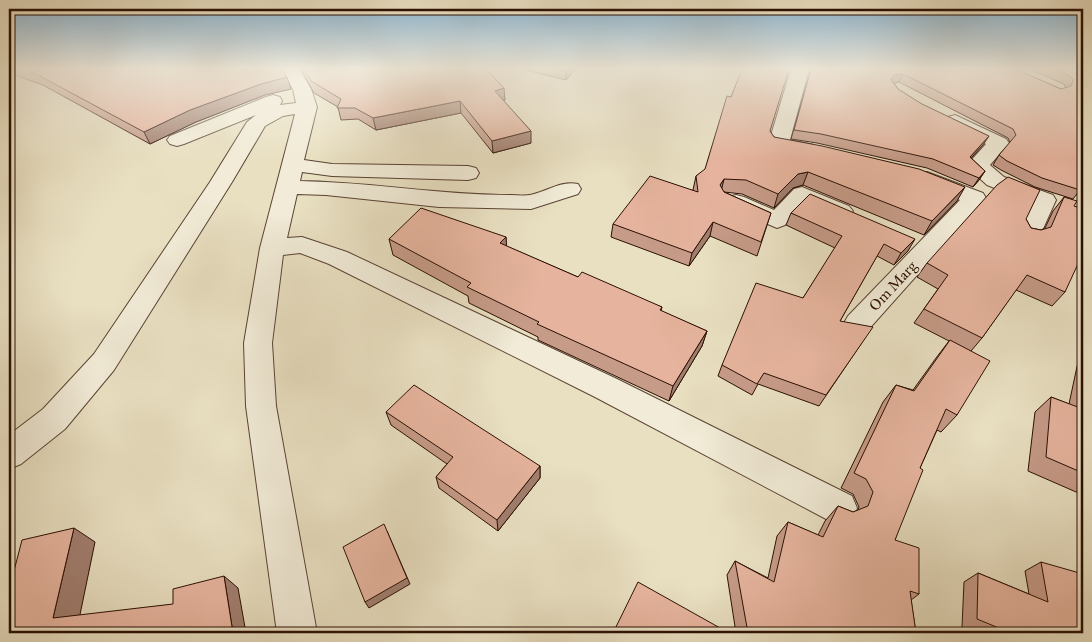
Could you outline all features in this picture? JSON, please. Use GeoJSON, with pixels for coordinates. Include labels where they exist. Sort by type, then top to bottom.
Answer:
{"type":"FeatureCollection","features":[{"type":"Feature","properties":{"kind":"street"},"geometry":{"type":"LineString","coordinates":[[177,140],[273,99]]}},
{"type":"Feature","properties":{"kind":"street"},"geometry":{"type":"LineString","coordinates":[[9,454],[54,419],[104,362],[221,182],[257,122],[278,111],[289,99]]}},
{"type":"Feature","properties":{"kind":"street"},"geometry":{"type":"LineString","coordinates":[[297,633],[261,406],[258,343],[272,248],[291,176],[298,99]]}},
{"type":"Feature","properties":{"kind":"street"},"geometry":{"type":"LineString","coordinates":[[791,99],[778,145],[827,153]]}},
{"type":"Feature","properties":{"kind":"street"},"geometry":{"type":"LineString","coordinates":[[937,112],[999,143],[977,166],[995,180],[1055,203],[1028,234]]}},
{"type":"Feature","properties":{"kind":"street"},"geometry":{"type":"LineString","coordinates":[[291,176],[332,170],[468,174]]}},
{"type":"Feature","properties":{"kind":"street"},"geometry":{"type":"LineString","coordinates":[[909,173],[975,198]]}},
{"type":"Feature","properties":{"kind":"street"},"geometry":{"type":"LineString","coordinates":[[291,176],[326,188],[439,200],[531,202],[570,189]]}},
{"type":"Feature","properties":{"kind":"street","name":"Om Marg"},"geometry":{"type":"LineString","coordinates":[[858,323],[918,244],[995,180]]}},
{"type":"Feature","properties":{"kind":"street"},"geometry":{"type":"LineString","coordinates":[[729,199],[776,220],[802,194],[864,221]]}},
{"type":"Feature","properties":{"kind":"street"},"geometry":{"type":"LineString","coordinates":[[272,248],[302,245],[338,258],[615,393],[840,508]]}},
{"type":"Feature","properties":{"kind":"building"},"geometry":{"type":"Polygon","coordinates":[[[82,99],[220,99],[190,110],[144,132],[82,99]]]}},
{"type":"Feature","properties":{"kind":"building"},"geometry":{"type":"Polygon","coordinates":[[[341,99],[502,99],[531,131],[492,141],[460,101],[373,118],[355,108],[337,108],[341,99]]]}},
{"type":"Feature","properties":{"kind":"building"},"geometry":{"type":"Polygon","coordinates":[[[726,99],[780,99],[770,131],[774,137],[822,146],[919,169],[965,187],[932,221],[808,172],[798,174],[778,194],[746,180],[724,179],[720,185],[724,192],[771,213],[761,242],[713,222],[692,253],[613,224],[650,176],[698,192],[696,176],[705,169],[726,99]]]}},
{"type":"Feature","properties":{"kind":"building"},"geometry":{"type":"Polygon","coordinates":[[[803,99],[914,99],[989,136],[970,157],[985,171],[979,178],[933,159],[821,134],[794,130],[803,99]]]}},
{"type":"Feature","properties":{"kind":"building"},"geometry":{"type":"Polygon","coordinates":[[[953,99],[1083,99],[1083,184],[1080,190],[1042,178],[1007,161],[999,155],[1016,135],[1013,129],[953,99]]]}},
{"type":"Feature","properties":{"kind":"building"},"geometry":{"type":"Polygon","coordinates":[[[1008,177],[1040,190],[1026,219],[1031,228],[1041,230],[1051,227],[1064,197],[1077,201],[1074,206],[1083,209],[1083,253],[1065,292],[1027,275],[982,338],[924,309],[948,275],[927,263],[997,185],[1008,177]]]}},
{"type":"Feature","properties":{"kind":"building"},"geometry":{"type":"Polygon","coordinates":[[[810,194],[915,239],[901,253],[884,244],[840,321],[873,327],[826,395],[764,373],[757,384],[722,365],[756,283],[803,298],[842,236],[791,213],[810,194]]]}},
{"type":"Feature","properties":{"kind":"building"},"geometry":{"type":"Polygon","coordinates":[[[421,208],[506,237],[500,243],[578,277],[582,272],[662,307],[660,310],[707,331],[673,386],[537,324],[539,322],[467,287],[471,283],[389,239],[421,208]]]}},
{"type":"Feature","properties":{"kind":"building"},"geometry":{"type":"Polygon","coordinates":[[[950,340],[990,361],[957,415],[946,409],[920,468],[923,470],[895,540],[919,548],[919,594],[910,591],[916,633],[748,633],[735,561],[774,582],[788,522],[823,537],[838,506],[853,512],[868,506],[873,492],[866,479],[854,473],[896,385],[914,391],[950,340]]]}},
{"type":"Feature","properties":{"kind":"building"},"geometry":{"type":"Polygon","coordinates":[[[414,385],[540,466],[497,520],[436,477],[453,457],[386,412],[414,385]]]}},
{"type":"Feature","properties":{"kind":"building"},"geometry":{"type":"Polygon","coordinates":[[[1051,397],[1083,409],[1083,473],[1046,457],[1051,397]]]}},
{"type":"Feature","properties":{"kind":"building"},"geometry":{"type":"Polygon","coordinates":[[[384,524],[407,578],[365,602],[343,547],[384,524]]]}},
{"type":"Feature","properties":{"kind":"building"},"geometry":{"type":"Polygon","coordinates":[[[74,528],[53,618],[173,604],[173,589],[224,576],[233,633],[9,633],[9,590],[22,540],[74,528]]]}},
{"type":"Feature","properties":{"kind":"building"},"geometry":{"type":"Polygon","coordinates":[[[1041,562],[1083,574],[1083,633],[1011,633],[977,619],[978,573],[1048,602],[1041,562]]]}},
{"type":"Feature","properties":{"kind":"building"},"geometry":{"type":"Polygon","coordinates":[[[638,582],[729,633],[613,633],[638,582]]]}}]}
